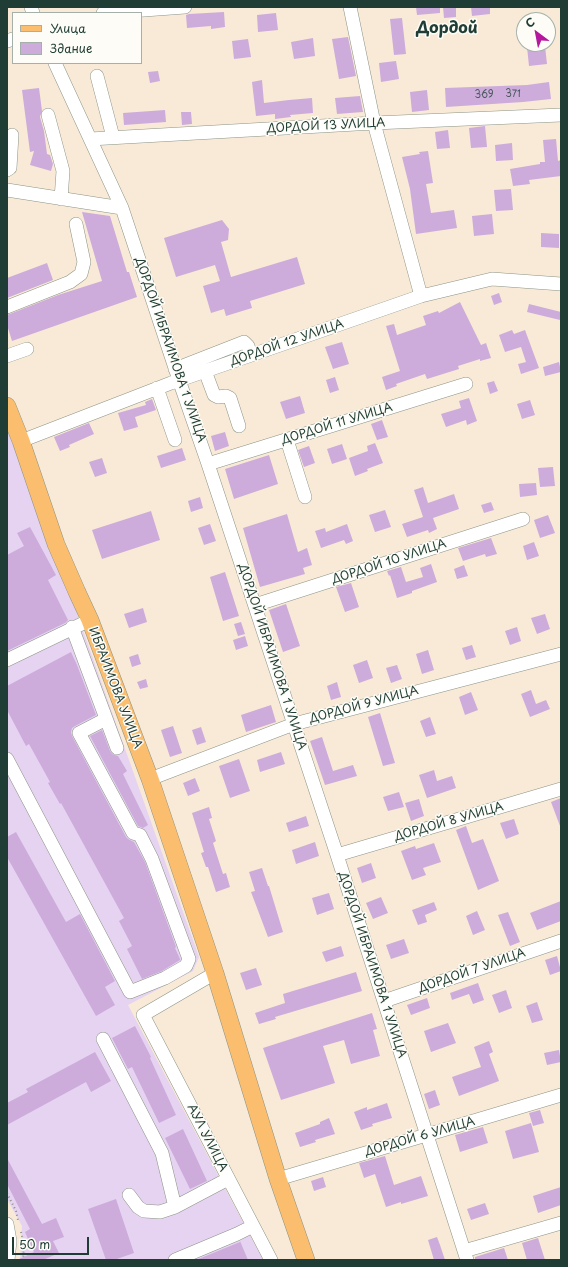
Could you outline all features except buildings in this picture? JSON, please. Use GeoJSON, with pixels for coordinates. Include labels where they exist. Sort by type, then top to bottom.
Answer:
{"type":"FeatureCollection","features":[{"type":"Feature","properties":{"kind":"main road","name":"ИБРАИМОВА УЛИЦА"},"geometry":{"type":"LineString","coordinates":[[7,406],[22,441],[56,544],[76,592],[90,620],[150,779],[215,972],[278,1179],[306,1260]]}},
{"type":"Feature","properties":{"kind":"street"},"geometry":{"type":"LineString","coordinates":[[117,12],[185,7]]}},
{"type":"Feature","properties":{"kind":"street"},"geometry":{"type":"LineString","coordinates":[[350,7],[374,123],[421,296]]}},
{"type":"Feature","properties":{"kind":"street","name":"ДОРДОЙ ИБРАИМОВА 1 УЛИЦА"},"geometry":{"type":"LineString","coordinates":[[55,64],[122,208],[337,855],[465,1256]]}},
{"type":"Feature","properties":{"kind":"street"},"geometry":{"type":"LineString","coordinates":[[97,76],[113,137]]}},
{"type":"Feature","properties":{"kind":"street"},"geometry":{"type":"LineString","coordinates":[[48,115],[64,171],[61,199]]}},
{"type":"Feature","properties":{"kind":"street","name":"ДОРДОЙ 13 УЛИЦА"},"geometry":{"type":"LineString","coordinates":[[90,139],[374,123],[561,116]]}},
{"type":"Feature","properties":{"kind":"street"},"geometry":{"type":"LineString","coordinates":[[7,170],[10,168],[12,135]]}},
{"type":"Feature","properties":{"kind":"street"},"geometry":{"type":"LineString","coordinates":[[7,190],[122,208]]}},
{"type":"Feature","properties":{"kind":"street"},"geometry":{"type":"LineString","coordinates":[[7,307],[70,282],[81,274],[84,262],[76,224]]}},
{"type":"Feature","properties":{"kind":"street","name":"ДОРДОЙ 12 УЛИЦА"},"geometry":{"type":"LineString","coordinates":[[22,441],[157,388],[177,374],[205,371],[421,296],[492,279],[561,284]]}},
{"type":"Feature","properties":{"kind":"street"},"geometry":{"type":"LineString","coordinates":[[177,374],[244,342],[248,346],[251,355]]}},
{"type":"Feature","properties":{"kind":"street"},"geometry":{"type":"LineString","coordinates":[[7,356],[27,349]]}},
{"type":"Feature","properties":{"kind":"street"},"geometry":{"type":"LineString","coordinates":[[205,371],[214,395],[218,397],[226,396],[230,398],[239,426]]}},
{"type":"Feature","properties":{"kind":"street","name":"ДОРДОЙ 11 УЛИЦА"},"geometry":{"type":"LineString","coordinates":[[208,464],[466,384]]}},
{"type":"Feature","properties":{"kind":"street"},"geometry":{"type":"LineString","coordinates":[[157,388],[175,440]]}},
{"type":"Feature","properties":{"kind":"street"},"geometry":{"type":"LineString","coordinates":[[287,440],[305,497]]}},
{"type":"Feature","properties":{"kind":"street","name":"ДОРДОЙ 10 УЛИЦА"},"geometry":{"type":"LineString","coordinates":[[255,605],[523,519]]}},
{"type":"Feature","properties":{"kind":"street"},"geometry":{"type":"LineString","coordinates":[[7,660],[90,620]]}},
{"type":"Feature","properties":{"kind":"street"},"geometry":{"type":"LineString","coordinates":[[72,628],[116,748]]}},
{"type":"Feature","properties":{"kind":"street","name":"ДОРДОЙ 9 УЛИЦА"},"geometry":{"type":"LineString","coordinates":[[150,779],[294,724],[561,654]]}},
{"type":"Feature","properties":{"kind":"street"},"geometry":{"type":"LineString","coordinates":[[7,758],[130,992],[165,978],[186,966],[189,959],[152,859],[140,835],[132,833],[79,733],[106,719]]}},
{"type":"Feature","properties":{"kind":"street","name":"ДОРДОЙ 8 УЛИЦА"},"geometry":{"type":"LineString","coordinates":[[337,855],[561,789]]}},
{"type":"Feature","properties":{"kind":"street","name":"ДОРДОЙ 7 УЛИЦА"},"geometry":{"type":"LineString","coordinates":[[384,1001],[561,942]]}},
{"type":"Feature","properties":{"kind":"street","name":"АУЛ УЛИЦА"},"geometry":{"type":"LineString","coordinates":[[215,972],[143,1015],[271,1260]]}},
{"type":"Feature","properties":{"kind":"street"},"geometry":{"type":"LineString","coordinates":[[103,1039],[162,1153],[175,1207]]}},
{"type":"Feature","properties":{"kind":"street","name":"ДОРДОЙ 6 УЛИЦА"},"geometry":{"type":"LineString","coordinates":[[278,1179],[561,1095]]}},
{"type":"Feature","properties":{"kind":"street"},"geometry":{"type":"LineString","coordinates":[[129,1195],[138,1208],[144,1211],[160,1212],[175,1207],[228,1179]]}},
{"type":"Feature","properties":{"kind":"street"},"geometry":{"type":"LineString","coordinates":[[465,1256],[561,1223]]}},
{"type":"Feature","properties":{"kind":"street"},"geometry":{"type":"LineString","coordinates":[[7,1224],[10,1241],[8,1260]]}},
{"type":"Feature","properties":{"kind":"street"},"geometry":{"type":"LineString","coordinates":[[175,1260],[253,1226]]}},
{"type":"Feature","properties":{"kind":"shaded area"},"geometry":{"type":"Polygon","coordinates":[[[7,429],[32,487],[199,957],[193,971],[128,1005],[263,1260],[20,1260],[22,1226],[7,1199],[7,429]]]}},
{"type":"Feature","properties":{"kind":"district","name":"Дордой"},"geometry":{"type":"Point","coordinates":[447,29]}}]}
